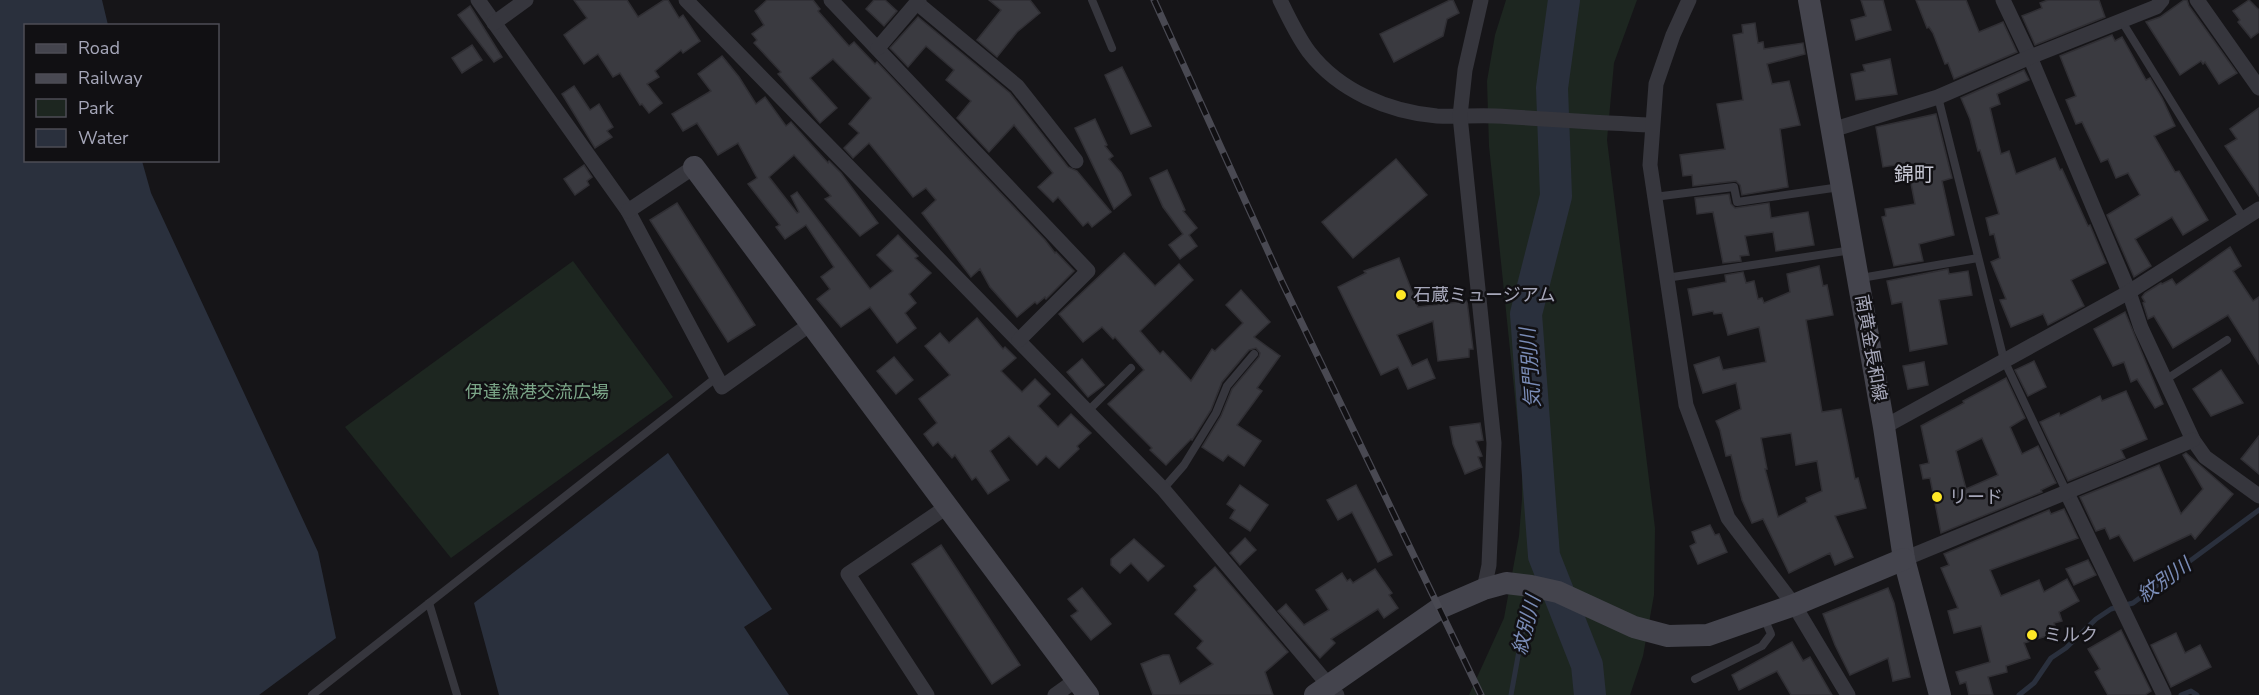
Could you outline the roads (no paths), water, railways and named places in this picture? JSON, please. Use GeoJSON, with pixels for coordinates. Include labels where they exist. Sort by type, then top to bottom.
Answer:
{"type":"FeatureCollection","features":[{"type":"Feature","properties":{"kind":"street"},"geometry":{"type":"LineString","coordinates":[[478,0],[628,211],[722,387],[812,323]]}},
{"type":"Feature","properties":{"kind":"street"},"geometry":{"type":"LineString","coordinates":[[494,23],[526,0]]}},
{"type":"Feature","properties":{"kind":"street"},"geometry":{"type":"LineString","coordinates":[[686,0],[1163,489],[1327,691],[1440,608],[1484,589],[1506,583],[1558,592],[1634,627],[1668,636],[1708,635],[1794,605],[2193,440]]}},
{"type":"Feature","properties":{"kind":"street"},"geometry":{"type":"LineString","coordinates":[[831,0],[1088,271],[1019,340]]}},
{"type":"Feature","properties":{"kind":"street"},"geometry":{"type":"LineString","coordinates":[[1280,0],[1310,53],[1333,75],[1353,91],[1397,109],[1420,114],[1460,117],[1483,115],[1652,125]]}},
{"type":"Feature","properties":{"kind":"street"},"geometry":{"type":"LineString","coordinates":[[1481,0],[1465,70],[1460,117],[1494,443],[1489,565],[1484,589]]}},
{"type":"Feature","properties":{"kind":"street"},"geometry":{"type":"LineString","coordinates":[[1689,0],[1673,35],[1656,84],[1650,165],[1686,405],[1728,518],[1794,605],[1848,695]]}},
{"type":"Feature","properties":{"kind":"street","name":"南黄金長和線"},"geometry":{"type":"LineString","coordinates":[[1809,0],[1884,427],[1904,559],[1940,695]]}},
{"type":"Feature","properties":{"kind":"street"},"geometry":{"type":"LineString","coordinates":[[2003,0],[2030,57],[2129,292],[2141,328],[2193,440],[2205,457],[2254,493]]}},
{"type":"Feature","properties":{"kind":"street"},"geometry":{"type":"LineString","coordinates":[[1832,130],[1938,97],[2030,57],[2156,7],[2162,0]]}},
{"type":"Feature","properties":{"kind":"street"},"geometry":{"type":"LineString","coordinates":[[2197,0],[2259,88]]}},
{"type":"Feature","properties":{"kind":"street"},"geometry":{"type":"LineString","coordinates":[[878,48],[918,2],[1017,86],[1076,161]]}},
{"type":"Feature","properties":{"kind":"street"},"geometry":{"type":"LineString","coordinates":[[628,211],[694,167],[1082,688],[1055,695]]}},
{"type":"Feature","properties":{"kind":"street"},"geometry":{"type":"LineString","coordinates":[[1884,427],[2129,292],[2259,209]]}},
{"type":"Feature","properties":{"kind":"street"},"geometry":{"type":"LineString","coordinates":[[2067,493],[2163,694]]}},
{"type":"Feature","properties":{"kind":"street"},"geometry":{"type":"LineString","coordinates":[[927,695],[848,574],[948,506]]}},
{"type":"Feature","properties":{"kind":"lane"},"geometry":{"type":"LineString","coordinates":[[1092,0],[1112,48]]}},
{"type":"Feature","properties":{"kind":"lane"},"geometry":{"type":"LineString","coordinates":[[2121,20],[2244,219]]}},
{"type":"Feature","properties":{"kind":"lane"},"geometry":{"type":"LineString","coordinates":[[1938,97],[2004,360],[2067,493]]}},
{"type":"Feature","properties":{"kind":"lane"},"geometry":{"type":"LineString","coordinates":[[1654,197],[1734,187],[1737,202],[1842,187]]}},
{"type":"Feature","properties":{"kind":"lane"},"geometry":{"type":"LineString","coordinates":[[1666,278],[1853,249]]}},
{"type":"Feature","properties":{"kind":"lane"},"geometry":{"type":"LineString","coordinates":[[1858,279],[1978,258]]}},
{"type":"Feature","properties":{"kind":"lane"},"geometry":{"type":"LineString","coordinates":[[2165,380],[2227,340]]}},
{"type":"Feature","properties":{"kind":"lane"},"geometry":{"type":"LineString","coordinates":[[1163,489],[1184,465],[1216,412],[1227,386],[1254,354]]}},
{"type":"Feature","properties":{"kind":"lane"},"geometry":{"type":"LineString","coordinates":[[1088,411],[1131,368]]}},
{"type":"Feature","properties":{"kind":"lane"},"geometry":{"type":"LineString","coordinates":[[312,695],[717,377]]}},
{"type":"Feature","properties":{"kind":"lane"},"geometry":{"type":"LineString","coordinates":[[429,603],[457,695]]}},
{"type":"Feature","properties":{"kind":"lane"},"geometry":{"type":"LineString","coordinates":[[1695,679],[1762,646],[1771,634],[1763,616]]}},
{"type":"Feature","properties":{"kind":"water"},"geometry":{"type":"Polygon","coordinates":[[[0,0],[102,0],[108,24],[24,24],[24,162],[142,162],[151,193],[318,552],[336,638],[259,695],[0,695],[0,0]]]}},
{"type":"Feature","properties":{"kind":"water"},"geometry":{"type":"Polygon","coordinates":[[[668,453],[772,609],[744,627],[789,695],[499,695],[474,603],[668,453]]]}},
{"type":"Feature","properties":{"kind":"waterway","name":"気門別川"},"geometry":{"type":"LineString","coordinates":[[1564,0],[1552,88],[1556,196],[1526,314],[1544,556],[1587,665],[1590,695]]}},
{"type":"Feature","properties":{"kind":"waterway","name":"紋別川"},"geometry":{"type":"LineString","coordinates":[[2019,695],[2034,683],[2051,658],[2066,648],[2096,619],[2111,609],[2133,603],[2259,510]]}},
{"type":"Feature","properties":{"kind":"waterway","name":"紋別川"},"geometry":{"type":"LineString","coordinates":[[1536,583],[1544,556]]}},
{"type":"Feature","properties":{"kind":"waterway","name":"紋別川"},"geometry":{"type":"LineString","coordinates":[[1511,695],[1523,629],[1534,592]]}},
{"type":"Feature","properties":{"kind":"waterway"},"geometry":{"type":"LineString","coordinates":[[2181,695],[2191,691],[2197,695]]}},
{"type":"Feature","properties":{"kind":"railway"},"geometry":{"type":"LineString","coordinates":[[1154,0],[1282,282],[1481,695]]}},
{"type":"Feature","properties":{"kind":"place","name":"石蔵ミュージアム"},"geometry":{"type":"Point","coordinates":[1401,295]}},
{"type":"Feature","properties":{"kind":"place","name":"リード"},"geometry":{"type":"Point","coordinates":[1937,497]}},
{"type":"Feature","properties":{"kind":"place","name":"ミルク"},"geometry":{"type":"Point","coordinates":[2032,635]}},
{"type":"Feature","properties":{"kind":"district","name":"錦町"},"geometry":{"type":"Point","coordinates":[1914,174]}},
{"type":"Feature","properties":{"kind":"park label","name":"伊達漁港交流広場"},"geometry":{"type":"Point","coordinates":[537,392]}}]}
